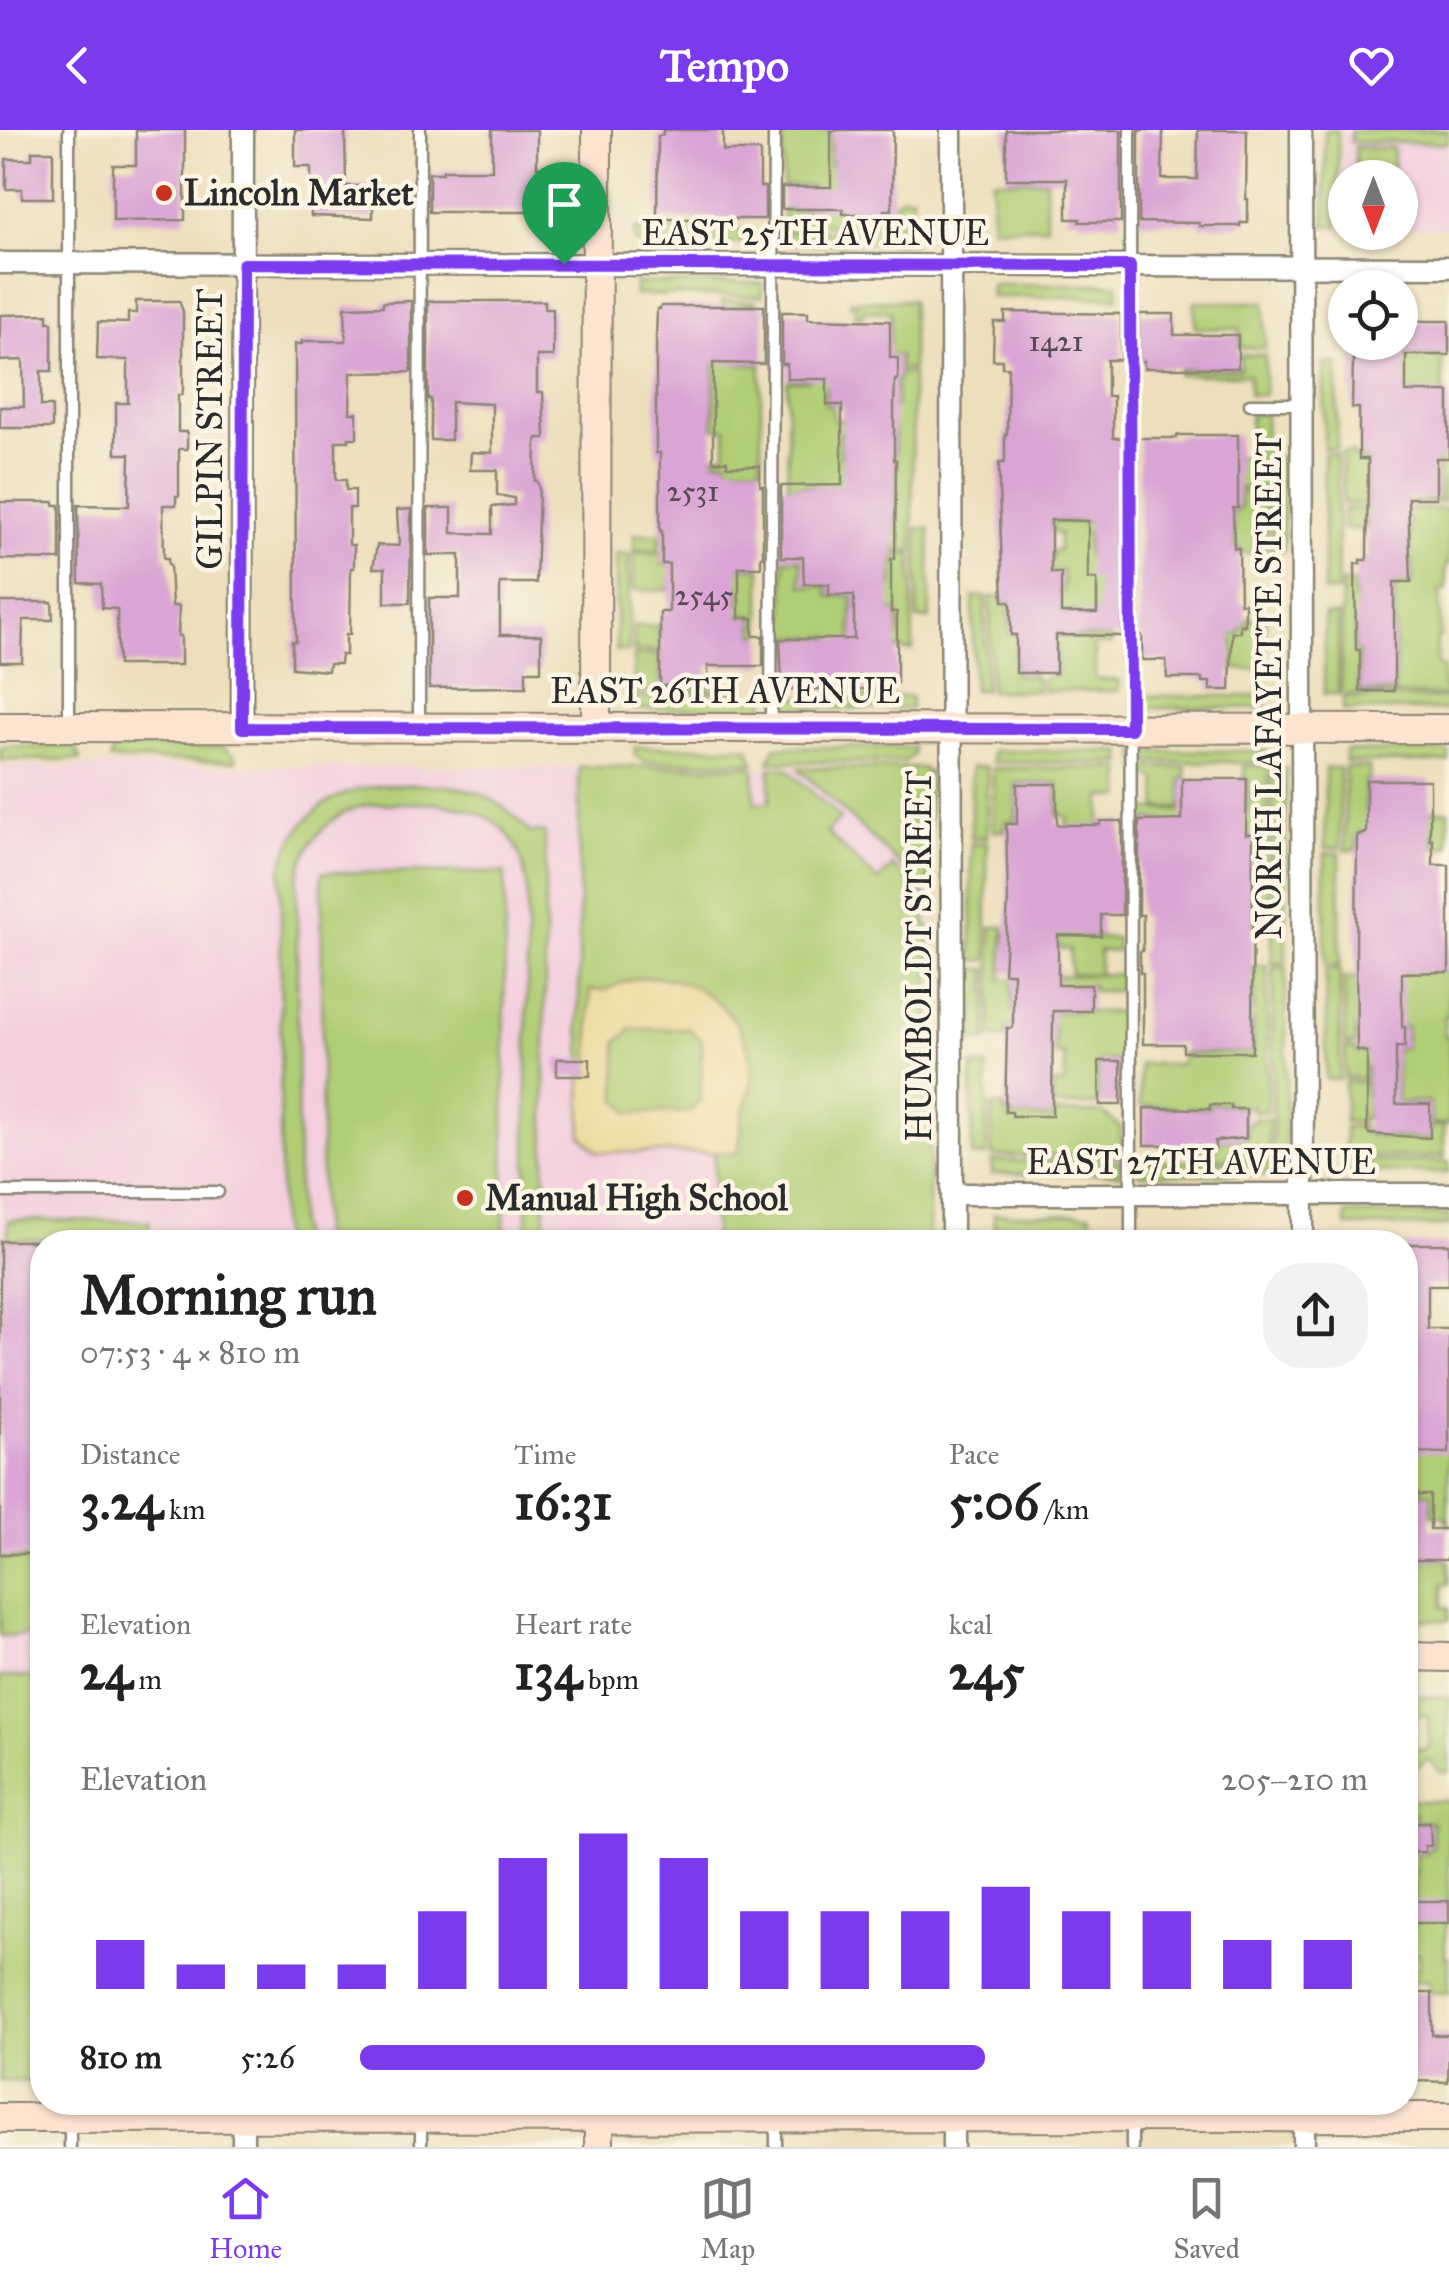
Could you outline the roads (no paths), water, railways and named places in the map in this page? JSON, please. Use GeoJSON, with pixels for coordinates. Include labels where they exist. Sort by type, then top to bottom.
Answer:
{"type":"FeatureCollection","features":[{"type":"Feature","properties":{"kind":"street","name":"GILPIN STREET"},"geometry":{"type":"LineString","coordinates":[[242,728],[243,130]]}},
{"type":"Feature","properties":{"kind":"street"},"geometry":{"type":"LineString","coordinates":[[596,728],[597,130]]}},
{"type":"Feature","properties":{"kind":"street","name":"HUMBOLDT STREET"},"geometry":{"type":"LineString","coordinates":[[951,130],[952,1230]]}},
{"type":"Feature","properties":{"kind":"street","name":"NORTH LAFAYETTE STREET"},"geometry":{"type":"LineString","coordinates":[[1302,130],[1302,1230]]}},
{"type":"Feature","properties":{"kind":"street","name":"EAST 25TH AVENUE"},"geometry":{"type":"LineString","coordinates":[[0,262],[1449,267]]}},
{"type":"Feature","properties":{"kind":"street","name":"EAST 26TH AVENUE"},"geometry":{"type":"LineString","coordinates":[[0,728],[1449,729]]}},
{"type":"Feature","properties":{"kind":"street","name":"EAST 27TH AVENUE"},"geometry":{"type":"LineString","coordinates":[[952,1194],[1449,1194]]}},
{"type":"Feature","properties":{"kind":"street"},"geometry":{"type":"LineString","coordinates":[[1418,1656],[1449,1656]]}},
{"type":"Feature","properties":{"kind":"street"},"geometry":{"type":"LineString","coordinates":[[0,2118],[488,2115]]}},
{"type":"Feature","properties":{"kind":"street"},"geometry":{"type":"LineString","coordinates":[[599,2115],[599,2147]]}},
{"type":"Feature","properties":{"kind":"street"},"geometry":{"type":"LineString","coordinates":[[953,2115],[953,2147]]}},
{"type":"Feature","properties":{"kind":"street"},"geometry":{"type":"LineString","coordinates":[[1304,2115],[1304,2147]]}},
{"type":"Feature","properties":{"kind":"street"},"geometry":{"type":"LineString","coordinates":[[1408,2115],[1449,2117]]}},
{"type":"Feature","properties":{"kind":"street"},"geometry":{"type":"LineString","coordinates":[[243,2118],[243,2147]]}},
{"type":"Feature","properties":{"kind":"lane"},"geometry":{"type":"LineString","coordinates":[[69,130],[69,728]]}},
{"type":"Feature","properties":{"kind":"lane"},"geometry":{"type":"LineString","coordinates":[[419,728],[420,130]]}},
{"type":"Feature","properties":{"kind":"lane"},"geometry":{"type":"LineString","coordinates":[[772,728],[774,130]]}},
{"type":"Feature","properties":{"kind":"lane"},"geometry":{"type":"LineString","coordinates":[[1130,130],[1131,1230]]}},
{"type":"Feature","properties":{"kind":"lane"},"geometry":{"type":"LineString","coordinates":[[1250,404],[1302,404]]}},
{"type":"Feature","properties":{"kind":"lane"},"geometry":{"type":"LineString","coordinates":[[0,1192],[218,1192]]}},
{"type":"Feature","properties":{"kind":"lane"},"geometry":{"type":"LineString","coordinates":[[776,2115],[776,2147]]}},
{"type":"Feature","properties":{"kind":"lane"},"geometry":{"type":"LineString","coordinates":[[1132,2115],[1132,2147]]}},
{"type":"Feature","properties":{"kind":"lane"},"geometry":{"type":"LineString","coordinates":[[70,2118],[70,2147]]}},
{"type":"Feature","properties":{"kind":"lane"},"geometry":{"type":"LineString","coordinates":[[421,2118],[421,2147]]}},
{"type":"Feature","properties":{"kind":"place","name":"Lincoln Market"},"geometry":{"type":"Point","coordinates":[164,193]}},
{"type":"Feature","properties":{"kind":"place","name":"Manual High School"},"geometry":{"type":"Point","coordinates":[465,1198]}}]}
